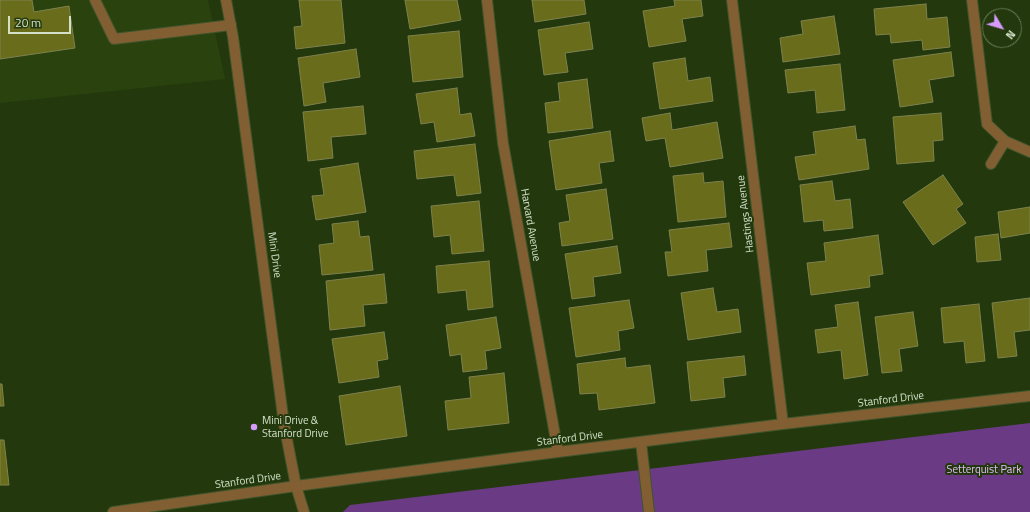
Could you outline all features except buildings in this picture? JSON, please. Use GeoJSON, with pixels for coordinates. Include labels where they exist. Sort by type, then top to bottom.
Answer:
{"type":"FeatureCollection","features":[{"type":"Feature","properties":{"kind":"street"},"geometry":{"type":"LineString","coordinates":[[95,0],[114,39],[231,25]]}},
{"type":"Feature","properties":{"kind":"street","name":"Mini Drive"},"geometry":{"type":"LineString","coordinates":[[226,0],[231,25],[284,424],[296,486],[304,512]]}},
{"type":"Feature","properties":{"kind":"street","name":"Harvard Avenue"},"geometry":{"type":"LineString","coordinates":[[487,0],[503,143],[558,452]]}},
{"type":"Feature","properties":{"kind":"street","name":"Hastings Avenue"},"geometry":{"type":"LineString","coordinates":[[732,0],[783,424]]}},
{"type":"Feature","properties":{"kind":"street"},"geometry":{"type":"LineString","coordinates":[[972,0],[987,124],[1005,141],[1030,152]]}},
{"type":"Feature","properties":{"kind":"street"},"geometry":{"type":"LineString","coordinates":[[991,164],[1005,141]]}},
{"type":"Feature","properties":{"kind":"street","name":"Stanford Drive"},"geometry":{"type":"LineString","coordinates":[[113,512],[296,486],[558,452],[783,424],[1030,396]]}},
{"type":"Feature","properties":{"kind":"street"},"geometry":{"type":"LineString","coordinates":[[641,442],[649,512]]}},
{"type":"Feature","properties":{"kind":"shaded area"},"geometry":{"type":"Polygon","coordinates":[[[0,0],[208,0],[225,79],[0,103],[0,0]]]}},
{"type":"Feature","properties":{"kind":"green space","name":"Setterquist Park"},"geometry":{"type":"Polygon","coordinates":[[[1030,423],[1030,512],[343,512],[350,505],[1030,423]]]}},
{"type":"Feature","properties":{"kind":"place","name":"Mini Drive & Stanford Drive"},"geometry":{"type":"Point","coordinates":[254,427]}}]}
